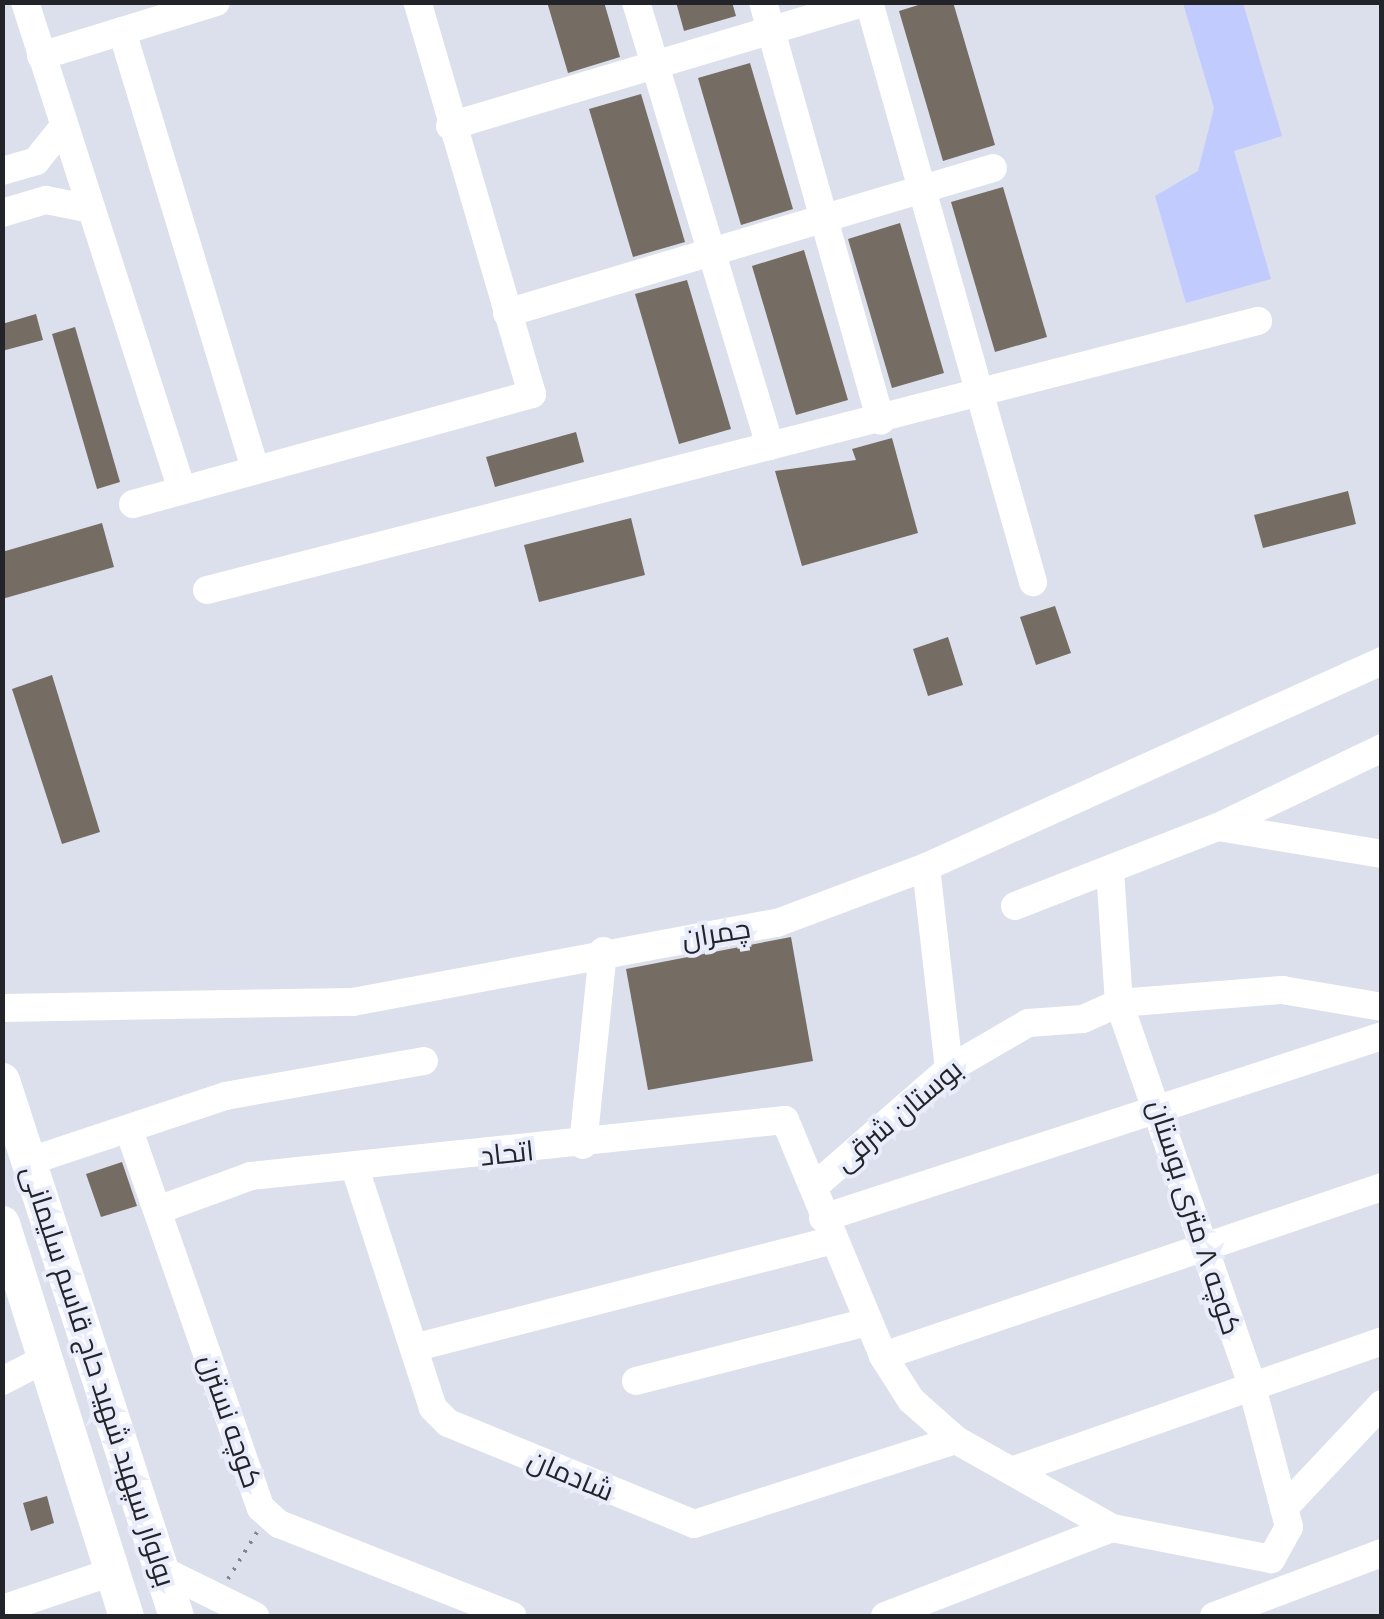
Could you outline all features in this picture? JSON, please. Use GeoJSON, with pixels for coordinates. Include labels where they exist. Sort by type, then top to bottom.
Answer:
{"type":"FeatureCollection","features":[{"type":"Feature","properties":{"kind":"main road","name":"بولوار سپهبد شهید حاج قاسم سلیمانی"},"geometry":{"type":"LineString","coordinates":[[2,1080],[176,1616]]}},
{"type":"Feature","properties":{"kind":"main road","name":"بولوار سپهبد شهید حاج قاسم سلیمانی"},"geometry":{"type":"LineString","coordinates":[[2,1223],[126,1616]]}},
{"type":"Feature","properties":{"kind":"street"},"geometry":{"type":"LineString","coordinates":[[25,2],[182,490]]}},
{"type":"Feature","properties":{"kind":"street"},"geometry":{"type":"LineString","coordinates":[[41,56],[216,2]]}},
{"type":"Feature","properties":{"kind":"street"},"geometry":{"type":"LineString","coordinates":[[133,504],[532,394],[450,126],[417,2]]}},
{"type":"Feature","properties":{"kind":"street"},"geometry":{"type":"LineString","coordinates":[[636,2],[770,446]]}},
{"type":"Feature","properties":{"kind":"street"},"geometry":{"type":"LineString","coordinates":[[763,2],[820,218],[882,421]]}},
{"type":"Feature","properties":{"kind":"street"},"geometry":{"type":"LineString","coordinates":[[450,126],[868,2],[924,188],[1032,582]]}},
{"type":"Feature","properties":{"kind":"street"},"geometry":{"type":"LineString","coordinates":[[122,32],[255,470]]}},
{"type":"Feature","properties":{"kind":"street"},"geometry":{"type":"LineString","coordinates":[[2,171],[36,161],[64,126]]}},
{"type":"Feature","properties":{"kind":"street"},"geometry":{"type":"LineString","coordinates":[[507,313],[710,249],[993,168]]}},
{"type":"Feature","properties":{"kind":"street"},"geometry":{"type":"LineString","coordinates":[[2,213],[46,200],[91,209]]}},
{"type":"Feature","properties":{"kind":"street"},"geometry":{"type":"LineString","coordinates":[[207,590],[981,396],[1258,321]]}},
{"type":"Feature","properties":{"kind":"street","name":"چمران"},"geometry":{"type":"LineString","coordinates":[[2,1008],[353,1002],[602,951],[777,923],[926,867],[1382,661]]}},
{"type":"Feature","properties":{"kind":"street"},"geometry":{"type":"LineString","coordinates":[[1015,906],[1218,827],[1382,748]]}},
{"type":"Feature","properties":{"kind":"street"},"geometry":{"type":"LineString","coordinates":[[1218,827],[1382,854]]}},
{"type":"Feature","properties":{"kind":"street"},"geometry":{"type":"LineString","coordinates":[[926,867],[949,1070]]}},
{"type":"Feature","properties":{"kind":"street","name":"کوچه ۸ متری بوستان"},"geometry":{"type":"LineString","coordinates":[[1110,871],[1119,1002],[1251,1382],[1289,1528],[1271,1559]]}},
{"type":"Feature","properties":{"kind":"street"},"geometry":{"type":"LineString","coordinates":[[583,1145],[602,951]]}},
{"type":"Feature","properties":{"kind":"street","name":"بوستان شرقی"},"geometry":{"type":"LineString","coordinates":[[1271,1559],[1112,1528],[956,1440],[912,1400],[884,1356],[826,1230],[816,1185],[949,1070],[1028,1023],[1083,1019],[1119,1002],[1282,990],[1382,1008]]}},
{"type":"Feature","properties":{"kind":"street"},"geometry":{"type":"LineString","coordinates":[[416,1347],[826,1230],[1157,1104],[1382,1036]]}},
{"type":"Feature","properties":{"kind":"street"},"geometry":{"type":"LineString","coordinates":[[30,1161],[225,1096],[424,1062]]}},
{"type":"Feature","properties":{"kind":"street","name":"اتحاد"},"geometry":{"type":"LineString","coordinates":[[158,1210],[251,1176],[583,1145],[770,1115],[795,1129],[816,1185]]}},
{"type":"Feature","properties":{"kind":"street","name":"کوچه نسترن"},"geometry":{"type":"LineString","coordinates":[[129,1130],[268,1516],[513,1616]]}},
{"type":"Feature","properties":{"kind":"street","name":"شادمان"},"geometry":{"type":"LineString","coordinates":[[355,1168],[438,1418],[694,1524],[956,1440]]}},
{"type":"Feature","properties":{"kind":"street"},"geometry":{"type":"LineString","coordinates":[[884,1356],[1203,1244],[1382,1187]]}},
{"type":"Feature","properties":{"kind":"street"},"geometry":{"type":"LineString","coordinates":[[636,1381],[868,1322]]}},
{"type":"Feature","properties":{"kind":"street"},"geometry":{"type":"LineString","coordinates":[[1014,1470],[1251,1382],[1382,1341]]}},
{"type":"Feature","properties":{"kind":"street"},"geometry":{"type":"LineString","coordinates":[[2,1381],[45,1359]]}},
{"type":"Feature","properties":{"kind":"street"},"geometry":{"type":"LineString","coordinates":[[1284,1508],[1382,1404]]}},
{"type":"Feature","properties":{"kind":"street"},"geometry":{"type":"LineString","coordinates":[[886,1616],[1112,1528]]}},
{"type":"Feature","properties":{"kind":"street"},"geometry":{"type":"LineString","coordinates":[[1214,1616],[1382,1552]]}},
{"type":"Feature","properties":{"kind":"street"},"geometry":{"type":"LineString","coordinates":[[1271,1559],[1284,1588]]}},
{"type":"Feature","properties":{"kind":"street"},"geometry":{"type":"LineString","coordinates":[[160,1569],[230,1609]]}},
{"type":"Feature","properties":{"kind":"street"},"geometry":{"type":"LineString","coordinates":[[2,1609],[112,1572]]}},
{"type":"Feature","properties":{"kind":"path"},"geometry":{"type":"LineString","coordinates":[[230,1609],[268,1516]]}},
{"type":"Feature","properties":{"kind":"shaded area"},"geometry":{"type":"Polygon","coordinates":[[[1183,3],[1243,3],[1282,136],[1234,151],[1271,279],[1186,303],[1155,196],[1198,171],[1214,108],[1183,3]]]}},
{"type":"Feature","properties":{"kind":"building"},"geometry":{"type":"Polygon","coordinates":[[[547,2],[604,2],[620,57],[568,73],[547,2]]]}},
{"type":"Feature","properties":{"kind":"building"},"geometry":{"type":"Polygon","coordinates":[[[676,2],[732,2],[736,16],[684,31],[676,2]]]}},
{"type":"Feature","properties":{"kind":"building"},"geometry":{"type":"Polygon","coordinates":[[[928,2],[953,2],[995,145],[943,161],[899,11],[928,2]]]}},
{"type":"Feature","properties":{"kind":"building"},"geometry":{"type":"Polygon","coordinates":[[[750,63],[793,209],[741,225],[698,78],[750,63]]]}},
{"type":"Feature","properties":{"kind":"building"},"geometry":{"type":"Polygon","coordinates":[[[641,94],[685,242],[633,257],[589,109],[641,94]]]}},
{"type":"Feature","properties":{"kind":"building"},"geometry":{"type":"Polygon","coordinates":[[[1003,187],[1047,337],[995,352],[951,202],[1003,187]]]}},
{"type":"Feature","properties":{"kind":"building"},"geometry":{"type":"Polygon","coordinates":[[[900,223],[944,373],[892,388],[848,239],[900,223]]]}},
{"type":"Feature","properties":{"kind":"building"},"geometry":{"type":"Polygon","coordinates":[[[804,250],[848,400],[796,415],[752,266],[804,250]]]}},
{"type":"Feature","properties":{"kind":"building"},"geometry":{"type":"Polygon","coordinates":[[[687,280],[731,429],[679,444],[635,294],[687,280]]]}},
{"type":"Feature","properties":{"kind":"building"},"geometry":{"type":"Polygon","coordinates":[[[36,314],[43,340],[2,351],[2,324],[36,314]]]}},
{"type":"Feature","properties":{"kind":"building"},"geometry":{"type":"Polygon","coordinates":[[[75,327],[120,482],[97,489],[52,334],[75,327]]]}},
{"type":"Feature","properties":{"kind":"building"},"geometry":{"type":"Polygon","coordinates":[[[576,432],[584,462],[495,487],[486,457],[576,432]]]}},
{"type":"Feature","properties":{"kind":"building"},"geometry":{"type":"Polygon","coordinates":[[[892,438],[918,533],[802,566],[775,471],[856,460],[852,449],[892,438]]]}},
{"type":"Feature","properties":{"kind":"building"},"geometry":{"type":"Polygon","coordinates":[[[1348,491],[1356,524],[1263,548],[1254,515],[1348,491]]]}},
{"type":"Feature","properties":{"kind":"building"},"geometry":{"type":"Polygon","coordinates":[[[631,518],[645,575],[539,602],[524,545],[631,518]]]}},
{"type":"Feature","properties":{"kind":"building"},"geometry":{"type":"Polygon","coordinates":[[[102,523],[114,567],[2,599],[2,552],[102,523]]]}},
{"type":"Feature","properties":{"kind":"building"},"geometry":{"type":"Polygon","coordinates":[[[1055,606],[1071,653],[1036,665],[1020,617],[1055,606]]]}},
{"type":"Feature","properties":{"kind":"building"},"geometry":{"type":"Polygon","coordinates":[[[948,637],[963,685],[928,696],[913,649],[948,637]]]}},
{"type":"Feature","properties":{"kind":"building"},"geometry":{"type":"Polygon","coordinates":[[[52,675],[100,832],[62,844],[12,689],[52,675]]]}},
{"type":"Feature","properties":{"kind":"building"},"geometry":{"type":"Polygon","coordinates":[[[791,937],[813,1061],[648,1090],[626,969],[791,937]]]}},
{"type":"Feature","properties":{"kind":"building"},"geometry":{"type":"Polygon","coordinates":[[[122,1162],[137,1206],[101,1217],[86,1174],[122,1162]]]}},
{"type":"Feature","properties":{"kind":"building"},"geometry":{"type":"Polygon","coordinates":[[[47,1496],[54,1523],[31,1531],[23,1503],[47,1496]]]}}]}
